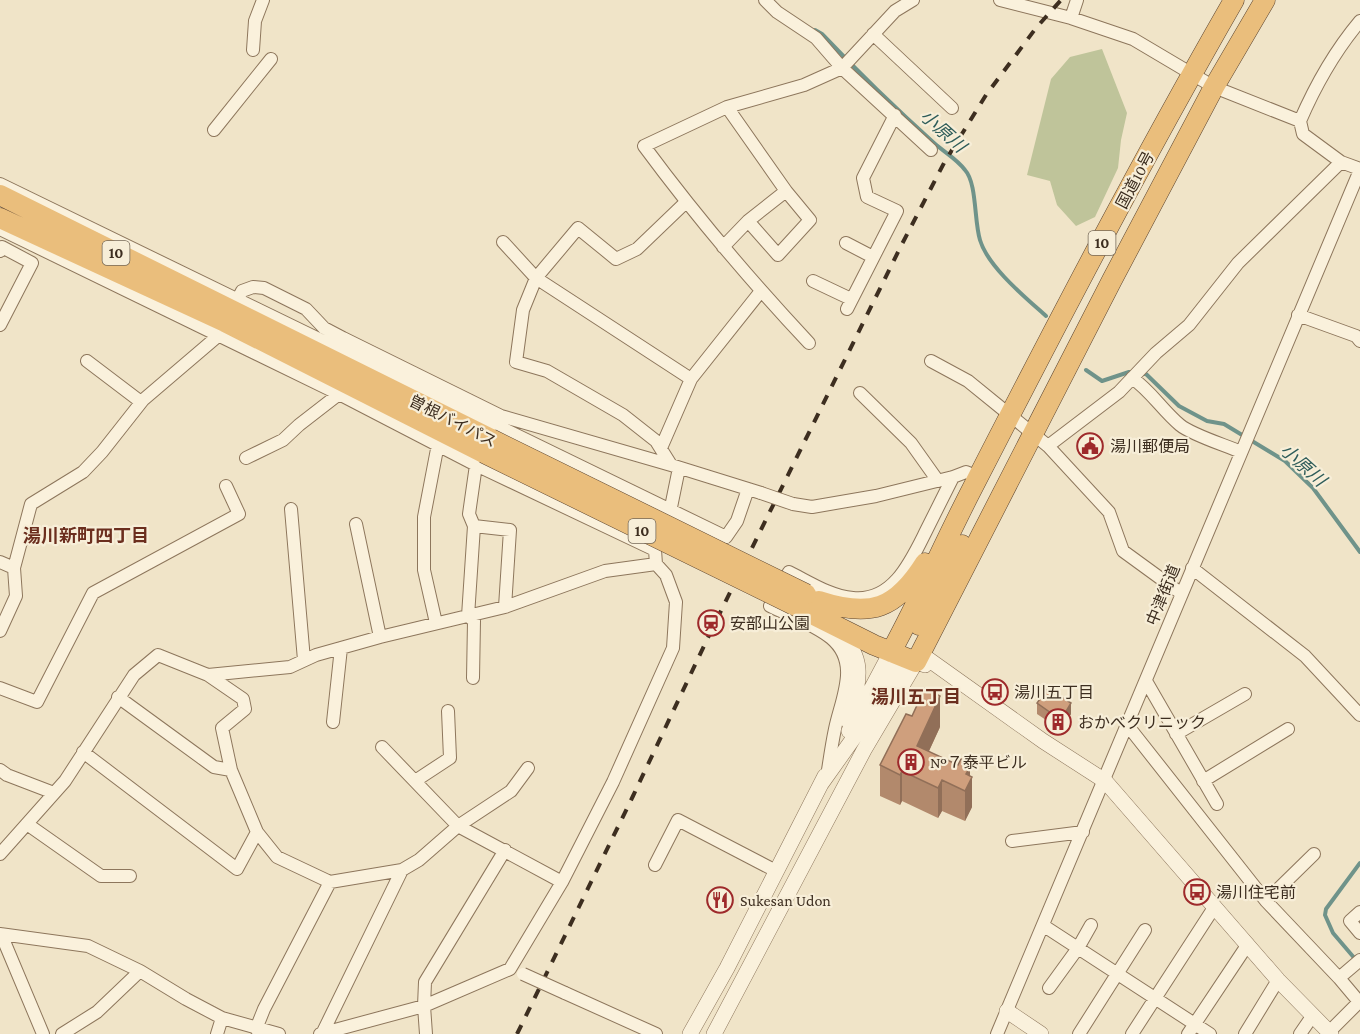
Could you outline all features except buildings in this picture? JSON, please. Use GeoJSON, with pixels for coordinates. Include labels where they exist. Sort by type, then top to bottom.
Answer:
{"type":"FeatureCollection","features":[{"type":"Feature","properties":{"kind":"highway","name":"国道10号"},"geometry":{"type":"LineString","coordinates":[[975,482],[1029,430],[1191,74],[1234,0]]}},
{"type":"Feature","properties":{"kind":"highway","name":"国道10号"},"geometry":{"type":"LineString","coordinates":[[907,653],[1112,279],[1214,87],[1265,0]]}},
{"type":"Feature","properties":{"kind":"highway","name":"曽根バイパス"},"geometry":{"type":"LineString","coordinates":[[0,195],[484,452],[907,653]]}},
{"type":"Feature","properties":{"kind":"highway","name":"曽根バイパス"},"geometry":{"type":"LineString","coordinates":[[0,218],[228,317]]}},
{"type":"Feature","properties":{"kind":"highway"},"geometry":{"type":"LineString","coordinates":[[810,605],[852,610],[868,609],[893,600],[905,591],[917,576],[975,482]]}},
{"type":"Feature","properties":{"kind":"highway","name":"10"},"geometry":{"type":"LineString","coordinates":[[907,653],[975,482]]}},
{"type":"Feature","properties":{"kind":"street"},"geometry":{"type":"LineString","coordinates":[[253,50],[255,21],[263,0]]}},
{"type":"Feature","properties":{"kind":"street"},"geometry":{"type":"LineString","coordinates":[[765,0],[777,12],[816,38],[842,68],[932,150]]}},
{"type":"Feature","properties":{"kind":"street"},"geometry":{"type":"LineString","coordinates":[[809,343],[723,247],[644,146],[727,107],[804,85],[842,68],[896,11],[913,0]]}},
{"type":"Feature","properties":{"kind":"street"},"geometry":{"type":"LineString","coordinates":[[1000,0],[1034,4],[1133,39],[1214,87],[1300,121]]}},
{"type":"Feature","properties":{"kind":"street"},"geometry":{"type":"LineString","coordinates":[[1071,18],[1077,0]]}},
{"type":"Feature","properties":{"kind":"street"},"geometry":{"type":"LineString","coordinates":[[1360,21],[1342,43],[1316,84],[1300,121],[1303,134],[1341,162],[1360,170]]}},
{"type":"Feature","properties":{"kind":"street"},"geometry":{"type":"LineString","coordinates":[[873,34],[952,108]]}},
{"type":"Feature","properties":{"kind":"street"},"geometry":{"type":"LineString","coordinates":[[214,130],[270,59]]}},
{"type":"Feature","properties":{"kind":"street"},"geometry":{"type":"LineString","coordinates":[[727,107],[786,191],[810,220],[778,255],[748,221]]}},
{"type":"Feature","properties":{"kind":"street"},"geometry":{"type":"LineString","coordinates":[[813,281],[849,304],[897,211],[867,197],[863,178],[895,115]]}},
{"type":"Feature","properties":{"kind":"street"},"geometry":{"type":"LineString","coordinates":[[1029,430],[1119,392],[1156,353],[1189,325],[1238,263],[1341,162]]}},
{"type":"Feature","properties":{"kind":"street","name":"中津街道"},"geometry":{"type":"LineString","coordinates":[[998,1034],[1360,170]]}},
{"type":"Feature","properties":{"kind":"street"},"geometry":{"type":"LineString","coordinates":[[0,184],[228,317],[339,394],[438,444],[484,452],[655,550]]}},
{"type":"Feature","properties":{"kind":"street"},"geometry":{"type":"LineString","coordinates":[[723,247],[748,221],[786,191]]}},
{"type":"Feature","properties":{"kind":"street"},"geometry":{"type":"LineString","coordinates":[[321,1034],[424,1006],[510,969],[562,882],[613,782],[673,648],[676,602],[666,575],[656,564],[655,550],[672,511],[675,466],[656,441],[623,415],[547,371],[516,362],[522,310],[536,278],[578,228],[616,259],[637,249],[686,202]]}},
{"type":"Feature","properties":{"kind":"street"},"geometry":{"type":"LineString","coordinates":[[0,229],[228,317],[672,511],[726,537],[737,521],[748,489]]}},
{"type":"Feature","properties":{"kind":"street"},"geometry":{"type":"LineString","coordinates":[[503,242],[536,278],[691,379]]}},
{"type":"Feature","properties":{"kind":"street"},"geometry":{"type":"LineString","coordinates":[[846,243],[873,257]]}},
{"type":"Feature","properties":{"kind":"street"},"geometry":{"type":"LineString","coordinates":[[0,251],[2,247],[32,263],[0,325]]}},
{"type":"Feature","properties":{"kind":"street"},"geometry":{"type":"LineString","coordinates":[[0,632],[16,597],[14,568],[31,504],[83,472],[102,452],[141,402],[228,317],[242,291],[253,287],[264,288],[306,309],[324,328],[501,416],[675,466],[793,504],[812,507],[876,496],[966,472],[975,482]]}},
{"type":"Feature","properties":{"kind":"street"},"geometry":{"type":"LineString","coordinates":[[661,448],[691,379],[761,291]]}},
{"type":"Feature","properties":{"kind":"street"},"geometry":{"type":"LineString","coordinates":[[1298,315],[1356,336],[1360,341]]}},
{"type":"Feature","properties":{"kind":"street"},"geometry":{"type":"LineString","coordinates":[[87,361],[141,402]]}},
{"type":"Feature","properties":{"kind":"street"},"geometry":{"type":"LineString","coordinates":[[932,361],[968,381],[1029,430],[1077,475],[1109,512],[1123,551],[1182,594]]}},
{"type":"Feature","properties":{"kind":"street"},"geometry":{"type":"LineString","coordinates":[[1132,378],[1145,387],[1163,410],[1182,427],[1242,448]]}},
{"type":"Feature","properties":{"kind":"street"},"geometry":{"type":"LineString","coordinates":[[860,393],[911,442],[938,481]]}},
{"type":"Feature","properties":{"kind":"street"},"geometry":{"type":"LineString","coordinates":[[246,458],[283,440],[339,394]]}},
{"type":"Feature","properties":{"kind":"street"},"geometry":{"type":"LineString","coordinates":[[436,623],[424,570],[424,517],[438,444]]}},
{"type":"Feature","properties":{"kind":"street"},"geometry":{"type":"LineString","coordinates":[[468,616],[474,526],[469,514],[484,452]]}},
{"type":"Feature","properties":{"kind":"street"},"geometry":{"type":"LineString","coordinates":[[824,777],[848,682],[844,654],[831,638],[770,606],[789,572],[830,592],[852,598],[870,597],[890,587],[911,560],[953,477]]}},
{"type":"Feature","properties":{"kind":"street"},"geometry":{"type":"LineString","coordinates":[[0,688],[37,702],[93,593],[239,514],[226,486]]}},
{"type":"Feature","properties":{"kind":"street"},"geometry":{"type":"LineString","coordinates":[[291,509],[304,660]]}},
{"type":"Feature","properties":{"kind":"street"},"geometry":{"type":"LineString","coordinates":[[356,524],[380,637]]}},
{"type":"Feature","properties":{"kind":"street"},"geometry":{"type":"LineString","coordinates":[[474,526],[510,530],[505,607]]}},
{"type":"Feature","properties":{"kind":"street"},"geometry":{"type":"LineString","coordinates":[[0,562],[14,568]]}},
{"type":"Feature","properties":{"kind":"street"},"geometry":{"type":"LineString","coordinates":[[208,675],[290,667],[304,660],[380,637],[505,607],[605,571],[656,564]]}},
{"type":"Feature","properties":{"kind":"street"},"geometry":{"type":"LineString","coordinates":[[1192,568],[1305,656],[1360,715]]}},
{"type":"Feature","properties":{"kind":"street"},"geometry":{"type":"LineString","coordinates":[[810,605],[844,638],[855,653],[858,663],[858,682],[839,749]]}},
{"type":"Feature","properties":{"kind":"street"},"geometry":{"type":"LineString","coordinates":[[468,616],[474,621],[473,678]]}},
{"type":"Feature","properties":{"kind":"street"},"geometry":{"type":"LineString","coordinates":[[333,722],[341,648]]}},
{"type":"Feature","properties":{"kind":"street"},"geometry":{"type":"LineString","coordinates":[[907,653],[942,670],[1043,741],[1105,781],[1278,980],[1330,1033],[1360,1003],[1266,901],[1128,726]]}},
{"type":"Feature","properties":{"kind":"street"},"geometry":{"type":"LineString","coordinates":[[690,1034],[839,749],[907,653]]}},
{"type":"Feature","properties":{"kind":"street"},"geometry":{"type":"LineString","coordinates":[[824,777],[870,715],[907,653]]}},
{"type":"Feature","properties":{"kind":"street"},"geometry":{"type":"LineString","coordinates":[[714,1034],[864,750],[907,653]]}},
{"type":"Feature","properties":{"kind":"street"},"geometry":{"type":"LineString","coordinates":[[0,854],[65,781],[134,675],[158,655],[208,675],[243,699],[245,709],[222,728],[231,770],[257,832],[277,857],[330,882],[402,870],[418,860],[458,826],[511,791],[528,768]]}},
{"type":"Feature","properties":{"kind":"street"},"geometry":{"type":"LineString","coordinates":[[1146,681],[1217,804]]}},
{"type":"Feature","properties":{"kind":"street"},"geometry":{"type":"LineString","coordinates":[[1176,734],[1245,694]]}},
{"type":"Feature","properties":{"kind":"street"},"geometry":{"type":"LineString","coordinates":[[118,697],[214,767],[231,770]]}},
{"type":"Feature","properties":{"kind":"street"},"geometry":{"type":"LineString","coordinates":[[415,781],[450,758],[448,711]]}},
{"type":"Feature","properties":{"kind":"street"},"geometry":{"type":"LineString","coordinates":[[1203,781],[1288,729]]}},
{"type":"Feature","properties":{"kind":"street"},"geometry":{"type":"LineString","coordinates":[[382,747],[458,826],[562,882]]}},
{"type":"Feature","properties":{"kind":"street"},"geometry":{"type":"LineString","coordinates":[[83,753],[237,869],[257,832]]}},
{"type":"Feature","properties":{"kind":"street"},"geometry":{"type":"LineString","coordinates":[[0,770],[7,775],[54,793]]}},
{"type":"Feature","properties":{"kind":"street"},"geometry":{"type":"LineString","coordinates":[[655,865],[678,820],[776,871]]}},
{"type":"Feature","properties":{"kind":"street"},"geometry":{"type":"LineString","coordinates":[[27,824],[101,876],[130,876]]}},
{"type":"Feature","properties":{"kind":"street"},"geometry":{"type":"LineString","coordinates":[[1012,841],[1083,832]]}},
{"type":"Feature","properties":{"kind":"street"},"geometry":{"type":"LineString","coordinates":[[426,1034],[425,982],[506,850]]}},
{"type":"Feature","properties":{"kind":"street"},"geometry":{"type":"LineString","coordinates":[[1266,901],[1314,854]]}},
{"type":"Feature","properties":{"kind":"street"},"geometry":{"type":"LineString","coordinates":[[321,1034],[402,870]]}},
{"type":"Feature","properties":{"kind":"street"},"geometry":{"type":"LineString","coordinates":[[256,1029],[330,882]]}},
{"type":"Feature","properties":{"kind":"street"},"geometry":{"type":"LineString","coordinates":[[1132,1034],[1215,906]]}},
{"type":"Feature","properties":{"kind":"street"},"geometry":{"type":"LineString","coordinates":[[1360,912],[1350,921],[1360,933]]}},
{"type":"Feature","properties":{"kind":"street"},"geometry":{"type":"LineString","coordinates":[[1049,988],[1078,948],[1091,925]]}},
{"type":"Feature","properties":{"kind":"street"},"geometry":{"type":"LineString","coordinates":[[1044,926],[1155,998],[1192,1029],[1210,1034]]}},
{"type":"Feature","properties":{"kind":"street"},"geometry":{"type":"LineString","coordinates":[[1079,1034],[1144,930]]}},
{"type":"Feature","properties":{"kind":"street"},"geometry":{"type":"LineString","coordinates":[[0,934],[88,946],[140,971],[222,1018],[279,1034]]}},
{"type":"Feature","properties":{"kind":"street"},"geometry":{"type":"LineString","coordinates":[[0,934],[43,1034]]}},
{"type":"Feature","properties":{"kind":"street"},"geometry":{"type":"LineString","coordinates":[[1192,1029],[1248,944]]}},
{"type":"Feature","properties":{"kind":"street"},"geometry":{"type":"LineString","coordinates":[[1339,978],[1360,960]]}},
{"type":"Feature","properties":{"kind":"street"},"geometry":{"type":"LineString","coordinates":[[510,969],[565,993],[631,1029],[656,1034]]}},
{"type":"Feature","properties":{"kind":"street"},"geometry":{"type":"LineString","coordinates":[[62,1034],[97,1012],[140,971]]}},
{"type":"Feature","properties":{"kind":"street"},"geometry":{"type":"LineString","coordinates":[[1245,1034],[1278,980]]}},
{"type":"Feature","properties":{"kind":"street"},"geometry":{"type":"LineString","coordinates":[[1007,1011],[1041,1034]]}},
{"type":"Feature","properties":{"kind":"street"},"geometry":{"type":"LineString","coordinates":[[1300,1034],[1313,1015]]}},
{"type":"Feature","properties":{"kind":"street"},"geometry":{"type":"LineString","coordinates":[[217,1034],[222,1018]]}},
{"type":"Feature","properties":{"kind":"green space"},"geometry":{"type":"Polygon","coordinates":[[[1102,49],[1127,113],[1118,168],[1095,217],[1076,226],[1057,205],[1050,181],[1027,175],[1051,79],[1070,57],[1102,49]]]}},
{"type":"Feature","properties":{"kind":"waterway","name":"小原川"},"geometry":{"type":"LineString","coordinates":[[815,30],[822,34],[891,103],[965,170],[972,184],[978,232],[984,250],[1008,281],[1046,316]]}},
{"type":"Feature","properties":{"kind":"waterway","name":"小原川"},"geometry":{"type":"LineString","coordinates":[[1086,370],[1102,381],[1129,372],[1133,373]]}},
{"type":"Feature","properties":{"kind":"waterway","name":"小原川"},"geometry":{"type":"LineString","coordinates":[[1141,374],[1146,374],[1179,406],[1207,421],[1224,424],[1285,461],[1313,488],[1360,552]]}},
{"type":"Feature","properties":{"kind":"waterway","name":"小原川"},"geometry":{"type":"LineString","coordinates":[[1356,960],[1333,933],[1325,915],[1326,909],[1360,863]]}},
{"type":"Feature","properties":{"kind":"railway"},"geometry":{"type":"LineString","coordinates":[[517,1034],[713,627],[944,163],[986,95],[1036,28],[1061,0]]}},
{"type":"Feature","properties":{"kind":"place","name":"湯川郵便局"},"geometry":{"type":"Point","coordinates":[1090,446]}},
{"type":"Feature","properties":{"kind":"place","name":"安部山公園"},"geometry":{"type":"Point","coordinates":[711,623]}},
{"type":"Feature","properties":{"kind":"place","name":"湯川五丁目"},"geometry":{"type":"Point","coordinates":[995,692]}},
{"type":"Feature","properties":{"kind":"place","name":"おかべクリニック"},"geometry":{"type":"Point","coordinates":[1058,722]}},
{"type":"Feature","properties":{"kind":"place","name":"№７泰平ビル"},"geometry":{"type":"Point","coordinates":[911,762]}},
{"type":"Feature","properties":{"kind":"place","name":"湯川住宅前"},"geometry":{"type":"Point","coordinates":[1197,892]}},
{"type":"Feature","properties":{"kind":"place","name":"Sukesan Udon"},"geometry":{"type":"Point","coordinates":[720,900]}},
{"type":"Feature","properties":{"kind":"district","name":"湯川新町四丁目"},"geometry":{"type":"Point","coordinates":[86,536]}},
{"type":"Feature","properties":{"kind":"district","name":"湯川五丁目"},"geometry":{"type":"Point","coordinates":[916,697]}}]}
